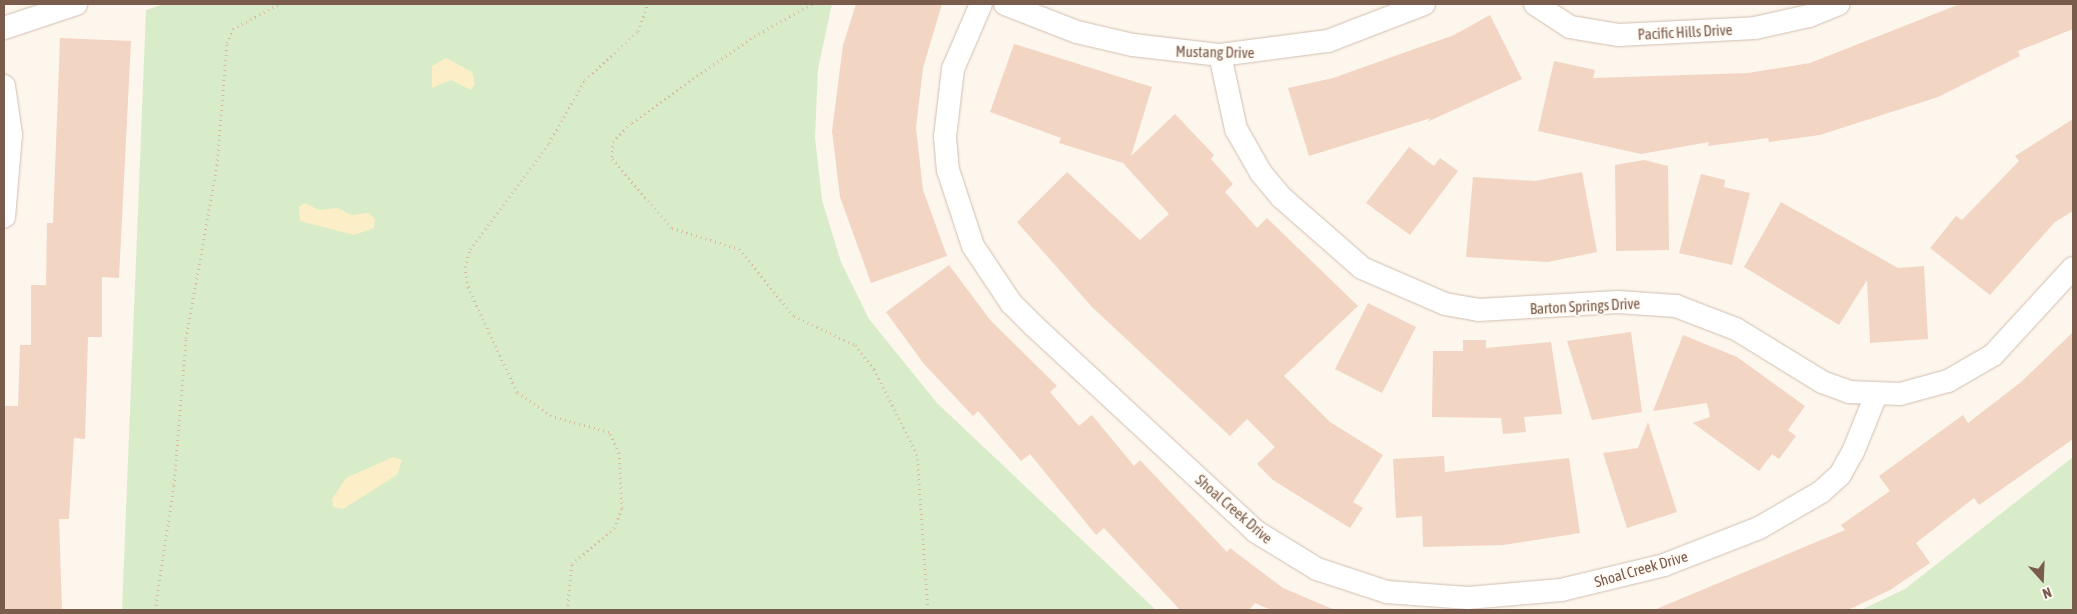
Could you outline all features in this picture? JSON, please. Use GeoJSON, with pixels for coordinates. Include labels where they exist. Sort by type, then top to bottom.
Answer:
{"type":"FeatureCollection","features":[{"type":"Feature","properties":{"kind":"street"},"geometry":{"type":"LineString","coordinates":[[4,28],[76,4]]}},
{"type":"Feature","properties":{"kind":"street","name":"Shoal Creek Drive"},"geometry":{"type":"LineString","coordinates":[[981,4],[953,69],[945,137],[948,170],[973,246],[1000,287],[1034,326],[1255,531],[1317,569],[1387,592],[1468,598],[1561,590],[1664,565],[1759,528],[1821,492],[1840,474],[1853,452],[1876,395]]}},
{"type":"Feature","properties":{"kind":"street","name":"Mustang Drive"},"geometry":{"type":"LineString","coordinates":[[1006,4],[1077,32],[1133,46],[1220,55],[1328,41],[1424,4]]}},
{"type":"Feature","properties":{"kind":"street","name":"Pacific Hills Drive"},"geometry":{"type":"LineString","coordinates":[[1535,4],[1570,26],[1619,35],[1755,28],[1809,16],[1839,4]]}},
{"type":"Feature","properties":{"kind":"street","name":"Barton Springs Drive"},"geometry":{"type":"LineString","coordinates":[[1220,55],[1236,129],[1261,174],[1337,248],[1390,283],[1445,304],[1478,310],[1618,302],[1676,306],[1736,328],[1822,382],[1876,395],[1921,391],[1969,371],[1993,355],[2073,268]]}},
{"type":"Feature","properties":{"kind":"street"},"geometry":{"type":"LineString","coordinates":[[4,86],[12,134],[4,217]]}},
{"type":"Feature","properties":{"kind":"path"},"geometry":{"type":"LineString","coordinates":[[155,610],[174,485],[186,338],[222,126],[228,43],[233,29],[279,4]]}},
{"type":"Feature","properties":{"kind":"path"},"geometry":{"type":"LineString","coordinates":[[567,610],[572,564],[614,528],[622,508],[619,453],[609,432],[551,416],[517,392],[468,287],[465,266],[470,249],[549,143],[585,80],[638,31],[648,4]]}},
{"type":"Feature","properties":{"kind":"path"},"geometry":{"type":"LineString","coordinates":[[812,4],[751,38],[631,123],[614,141],[612,159],[672,228],[738,249],[794,316],[855,345],[874,369],[918,454],[928,610]]}},
{"type":"Feature","properties":{"kind":"green space"},"geometry":{"type":"Polygon","coordinates":[[[165,4],[832,4],[818,69],[815,137],[822,200],[841,262],[869,319],[937,403],[1156,610],[122,610],[146,10],[165,4]]]}},
{"type":"Feature","properties":{"kind":"green space"},"geometry":{"type":"Polygon","coordinates":[[[2073,457],[2073,610],[1861,610],[1905,589],[2073,457]]]}},
{"type":"Feature","properties":{"kind":"sand"},"geometry":{"type":"Polygon","coordinates":[[[446,58],[472,72],[475,84],[471,90],[451,80],[432,88],[432,66],[446,58]]]}},
{"type":"Feature","properties":{"kind":"sand"},"geometry":{"type":"Polygon","coordinates":[[[305,203],[319,210],[338,208],[351,215],[368,213],[375,219],[374,228],[354,235],[300,221],[299,207],[305,203]]]}},
{"type":"Feature","properties":{"kind":"sand"},"geometry":{"type":"Polygon","coordinates":[[[393,457],[402,460],[397,475],[343,509],[333,507],[332,499],[346,478],[393,457]]]}},
{"type":"Feature","properties":{"kind":"building"},"geometry":{"type":"Polygon","coordinates":[[[856,4],[942,4],[923,68],[916,128],[923,190],[947,256],[871,283],[840,197],[832,131],[843,45],[856,4]]]}},
{"type":"Feature","properties":{"kind":"building"},"geometry":{"type":"Polygon","coordinates":[[[1960,4],[2073,4],[2073,29],[2018,51],[2020,56],[1938,97],[1820,135],[1769,142],[1768,138],[1708,146],[1709,142],[1641,154],[1538,131],[1554,61],[1595,70],[1593,78],[1748,73],[1810,63],[1960,4]]]}},
{"type":"Feature","properties":{"kind":"building"},"geometry":{"type":"Polygon","coordinates":[[[1490,15],[1522,79],[1427,122],[1431,118],[1309,156],[1288,88],[1333,78],[1454,35],[1490,15]]]}},
{"type":"Feature","properties":{"kind":"building"},"geometry":{"type":"Polygon","coordinates":[[[60,38],[131,41],[119,278],[102,277],[102,337],[88,337],[85,439],[74,438],[69,519],[59,519],[62,610],[4,610],[4,406],[18,406],[20,345],[31,345],[31,285],[46,285],[47,223],[53,223],[60,38]]]}},
{"type":"Feature","properties":{"kind":"building"},"geometry":{"type":"Polygon","coordinates":[[[1014,44],[1152,87],[1131,156],[1175,114],[1214,155],[1211,159],[1233,184],[1225,192],[1257,228],[1267,218],[1358,306],[1284,376],[1330,422],[1383,455],[1353,502],[1363,508],[1350,528],[1273,480],[1257,464],[1275,447],[1247,419],[1230,436],[1092,307],[1017,222],[1067,172],[1140,240],[1169,214],[1123,163],[1059,143],[1061,138],[990,112],[1014,44]]]}},
{"type":"Feature","properties":{"kind":"building"},"geometry":{"type":"Polygon","coordinates":[[[2073,119],[2073,211],[2055,222],[1990,295],[1930,248],[1956,216],[1962,220],[2019,161],[2015,156],[2073,119]]]}},
{"type":"Feature","properties":{"kind":"building"},"geometry":{"type":"Polygon","coordinates":[[[1409,147],[1434,166],[1440,158],[1458,171],[1410,235],[1366,203],[1409,147]]]}},
{"type":"Feature","properties":{"kind":"building"},"geometry":{"type":"Polygon","coordinates":[[[1644,160],[1668,166],[1669,250],[1616,251],[1615,165],[1644,160]]]}},
{"type":"Feature","properties":{"kind":"building"},"geometry":{"type":"Polygon","coordinates":[[[1582,172],[1597,252],[1548,262],[1466,257],[1473,177],[1535,181],[1582,172]]]}},
{"type":"Feature","properties":{"kind":"building"},"geometry":{"type":"Polygon","coordinates":[[[1701,174],[1725,180],[1724,187],[1750,193],[1732,265],[1679,253],[1701,174]]]}},
{"type":"Feature","properties":{"kind":"building"},"geometry":{"type":"Polygon","coordinates":[[[1781,202],[1898,268],[1924,266],[1928,339],[1870,343],[1867,280],[1839,325],[1744,267],[1781,202]]]}},
{"type":"Feature","properties":{"kind":"building"},"geometry":{"type":"Polygon","coordinates":[[[949,265],[991,321],[1057,386],[1050,392],[1079,426],[1092,415],[1134,466],[1140,460],[1227,552],[1230,548],[1283,588],[1335,610],[1271,610],[1255,603],[1249,610],[1180,610],[1104,528],[1096,535],[1030,454],[1021,461],[978,411],[973,416],[924,364],[886,312],[949,265]]]}},
{"type":"Feature","properties":{"kind":"building"},"geometry":{"type":"Polygon","coordinates":[[[1368,303],[1416,327],[1382,393],[1335,369],[1368,303]]]}},
{"type":"Feature","properties":{"kind":"building"},"geometry":{"type":"Polygon","coordinates":[[[1631,332],[1642,412],[1592,420],[1567,341],[1631,332]]]}},
{"type":"Feature","properties":{"kind":"building"},"geometry":{"type":"Polygon","coordinates":[[[2073,332],[2073,439],[1979,505],[1974,498],[1916,543],[1930,563],[1890,590],[1848,610],[1654,610],[1845,530],[1841,525],[1890,491],[1879,476],[1963,415],[1968,423],[2021,382],[2073,332]]]}},
{"type":"Feature","properties":{"kind":"building"},"geometry":{"type":"Polygon","coordinates":[[[1683,335],[1737,357],[1805,406],[1788,430],[1796,436],[1779,459],[1772,454],[1759,471],[1693,423],[1710,417],[1707,403],[1653,411],[1683,335]]]}},
{"type":"Feature","properties":{"kind":"building"},"geometry":{"type":"Polygon","coordinates":[[[1463,340],[1486,340],[1486,348],[1551,342],[1562,414],[1524,417],[1526,432],[1503,434],[1501,418],[1432,417],[1433,351],[1463,351],[1463,340]]]}},
{"type":"Feature","properties":{"kind":"building"},"geometry":{"type":"Polygon","coordinates":[[[1648,422],[1677,512],[1627,528],[1603,453],[1638,448],[1648,422]]]}},
{"type":"Feature","properties":{"kind":"building"},"geometry":{"type":"Polygon","coordinates":[[[1444,456],[1445,472],[1569,458],[1580,533],[1503,545],[1423,547],[1422,516],[1396,518],[1393,459],[1444,456]]]}}]}
